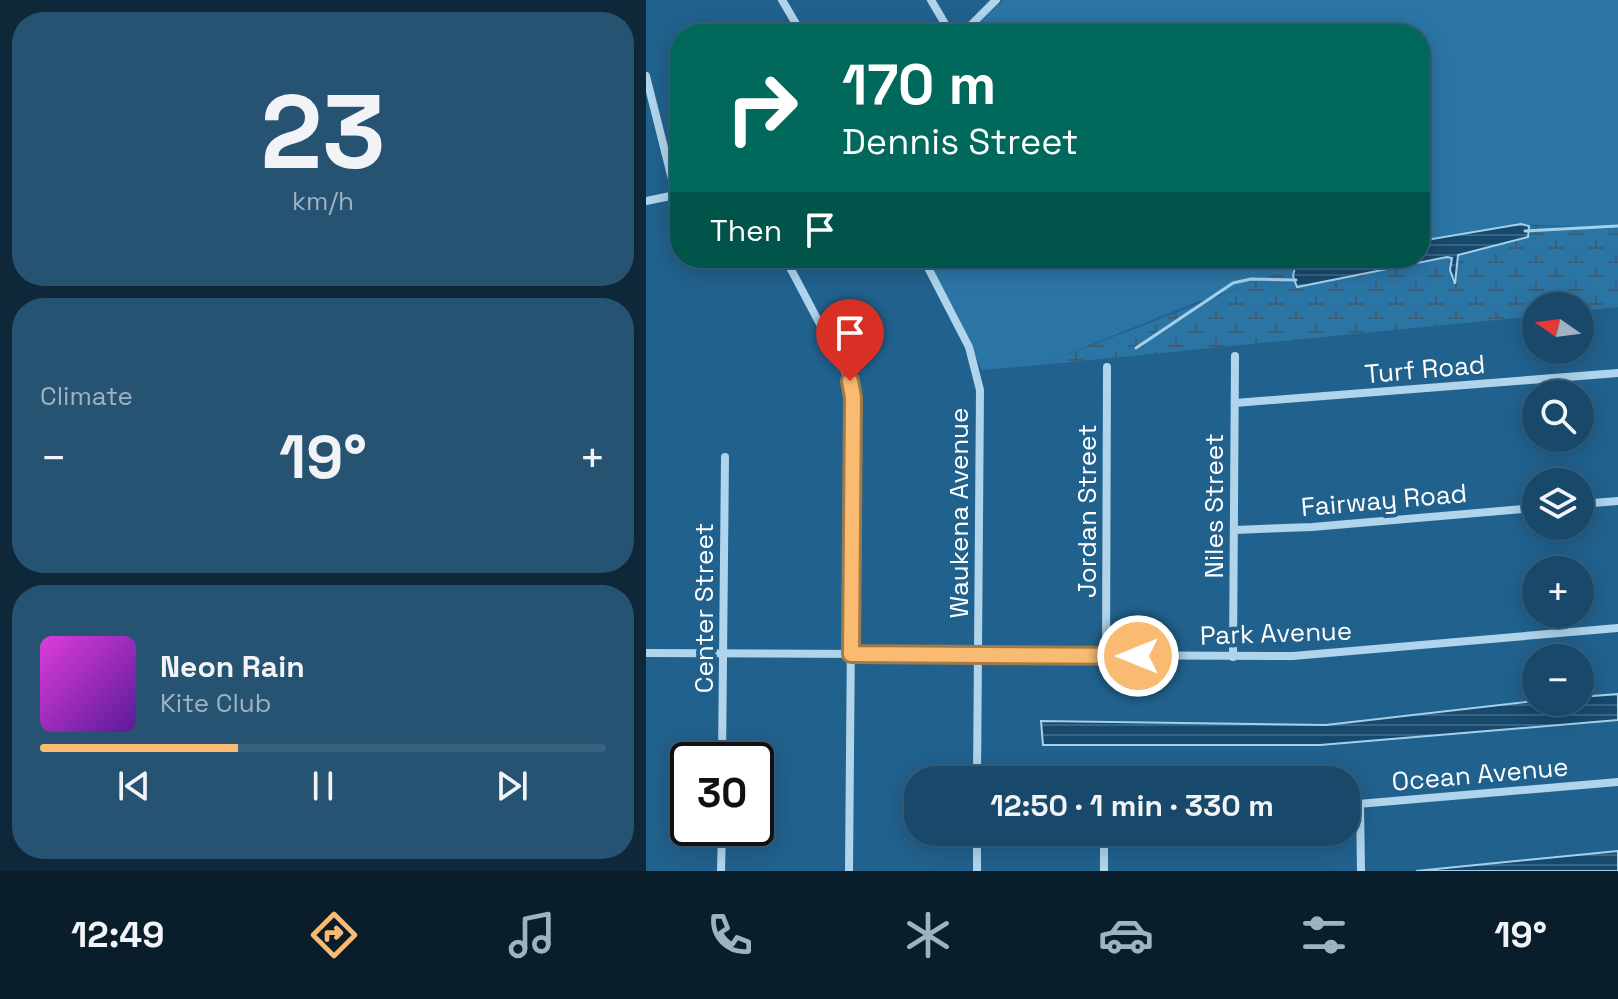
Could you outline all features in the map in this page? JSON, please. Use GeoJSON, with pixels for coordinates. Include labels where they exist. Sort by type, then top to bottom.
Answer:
{"type":"FeatureCollection","features":[{"type":"Feature","properties":{"kind":"street"},"geometry":{"type":"LineString","coordinates":[[782,0],[796,24]]}},
{"type":"Feature","properties":{"kind":"street"},"geometry":{"type":"LineString","coordinates":[[931,0],[945,24]]}},
{"type":"Feature","properties":{"kind":"street"},"geometry":{"type":"LineString","coordinates":[[972,24],[996,0]]}},
{"type":"Feature","properties":{"kind":"street"},"geometry":{"type":"LineString","coordinates":[[646,76],[670,164]]}},
{"type":"Feature","properties":{"kind":"street"},"geometry":{"type":"LineString","coordinates":[[646,201],[670,196]]}},
{"type":"Feature","properties":{"kind":"street"},"geometry":{"type":"LineString","coordinates":[[790,268],[850,381],[853,397],[849,871]]}},
{"type":"Feature","properties":{"kind":"street","name":"Waukena Avenue"},"geometry":{"type":"LineString","coordinates":[[928,268],[969,347],[980,390],[977,766]]}},
{"type":"Feature","properties":{"kind":"street","name":"Niles Street"},"geometry":{"type":"LineString","coordinates":[[1233,657],[1235,356]]}},
{"type":"Feature","properties":{"kind":"street","name":"Jordan Street"},"geometry":{"type":"LineString","coordinates":[[1106,656],[1107,367]]}},
{"type":"Feature","properties":{"kind":"street","name":"Turf Road"},"geometry":{"type":"LineString","coordinates":[[1235,403],[1618,373]]}},
{"type":"Feature","properties":{"kind":"street","name":"Center Street"},"geometry":{"type":"LineString","coordinates":[[722,742],[725,457]]}},
{"type":"Feature","properties":{"kind":"street"},"geometry":{"type":"LineString","coordinates":[[1594,503],[1618,501]]}},
{"type":"Feature","properties":{"kind":"street","name":"Fairway Road"},"geometry":{"type":"LineString","coordinates":[[1234,530],[1522,509]]}},
{"type":"Feature","properties":{"kind":"street","name":"Park Avenue"},"geometry":{"type":"LineString","coordinates":[[646,653],[1293,656],[1618,628]]}},
{"type":"Feature","properties":{"kind":"street","name":"Ocean Avenue"},"geometry":{"type":"LineString","coordinates":[[1360,804],[1618,782]]}},
{"type":"Feature","properties":{"kind":"street"},"geometry":{"type":"LineString","coordinates":[[1360,804],[1361,871]]}},
{"type":"Feature","properties":{"kind":"street"},"geometry":{"type":"LineString","coordinates":[[721,871],[722,846]]}},
{"type":"Feature","properties":{"kind":"street"},"geometry":{"type":"LineString","coordinates":[[977,846],[977,871]]}},
{"type":"Feature","properties":{"kind":"street"},"geometry":{"type":"LineString","coordinates":[[1104,846],[1104,871]]}},
{"type":"Feature","properties":{"kind":"green space"},"geometry":{"type":"Polygon","coordinates":[[[1003,0],[1618,0],[1618,229],[1521,224],[1430,239],[1430,24],[978,24],[1003,0]]]}},
{"type":"Feature","properties":{"kind":"green space"},"geometry":{"type":"Polygon","coordinates":[[[1529,226],[1618,229],[1618,307],[1594,310],[1594,292],[1522,292],[1522,317],[1040,365],[1292,268],[1298,287],[1392,268],[1430,268],[1430,260],[1452,257],[1451,282],[1456,281],[1458,255],[1528,237],[1529,226]]]}},
{"type":"Feature","properties":{"kind":"green space"},"geometry":{"type":"Polygon","coordinates":[[[930,268],[1301,268],[1197,302],[1040,365],[982,370],[930,268]]]}},
{"type":"Feature","properties":{"kind":"shaded area"},"geometry":{"type":"Polygon","coordinates":[[[1521,224],[1529,226],[1528,237],[1458,255],[1455,284],[1450,270],[1452,258],[1430,260],[1430,239],[1521,224]]]}},
{"type":"Feature","properties":{"kind":"shaded area"},"geometry":{"type":"Polygon","coordinates":[[[1295,268],[1392,268],[1297,287],[1293,276],[1295,268]]]}},
{"type":"Feature","properties":{"kind":"shaded area"},"geometry":{"type":"Polygon","coordinates":[[[1618,694],[1618,720],[1320,745],[1043,745],[1041,721],[1326,725],[1522,702],[1522,716],[1594,716],[1594,696],[1618,694]]]}},
{"type":"Feature","properties":{"kind":"shaded area"},"geometry":{"type":"Polygon","coordinates":[[[1618,851],[1618,871],[1416,871],[1618,851]]]}},
{"type":"Feature","properties":{"kind":"waterway"},"geometry":{"type":"LineString","coordinates":[[1525,231],[1618,226]]}},
{"type":"Feature","properties":{"kind":"waterway"},"geometry":{"type":"LineString","coordinates":[[1136,348],[1233,283],[1251,279],[1296,280]]}},
{"type":"Feature","properties":{"kind":"route"},"geometry":{"type":"LineString","coordinates":[[850,381],[853,397],[851,654],[1138,656]]}}]}
